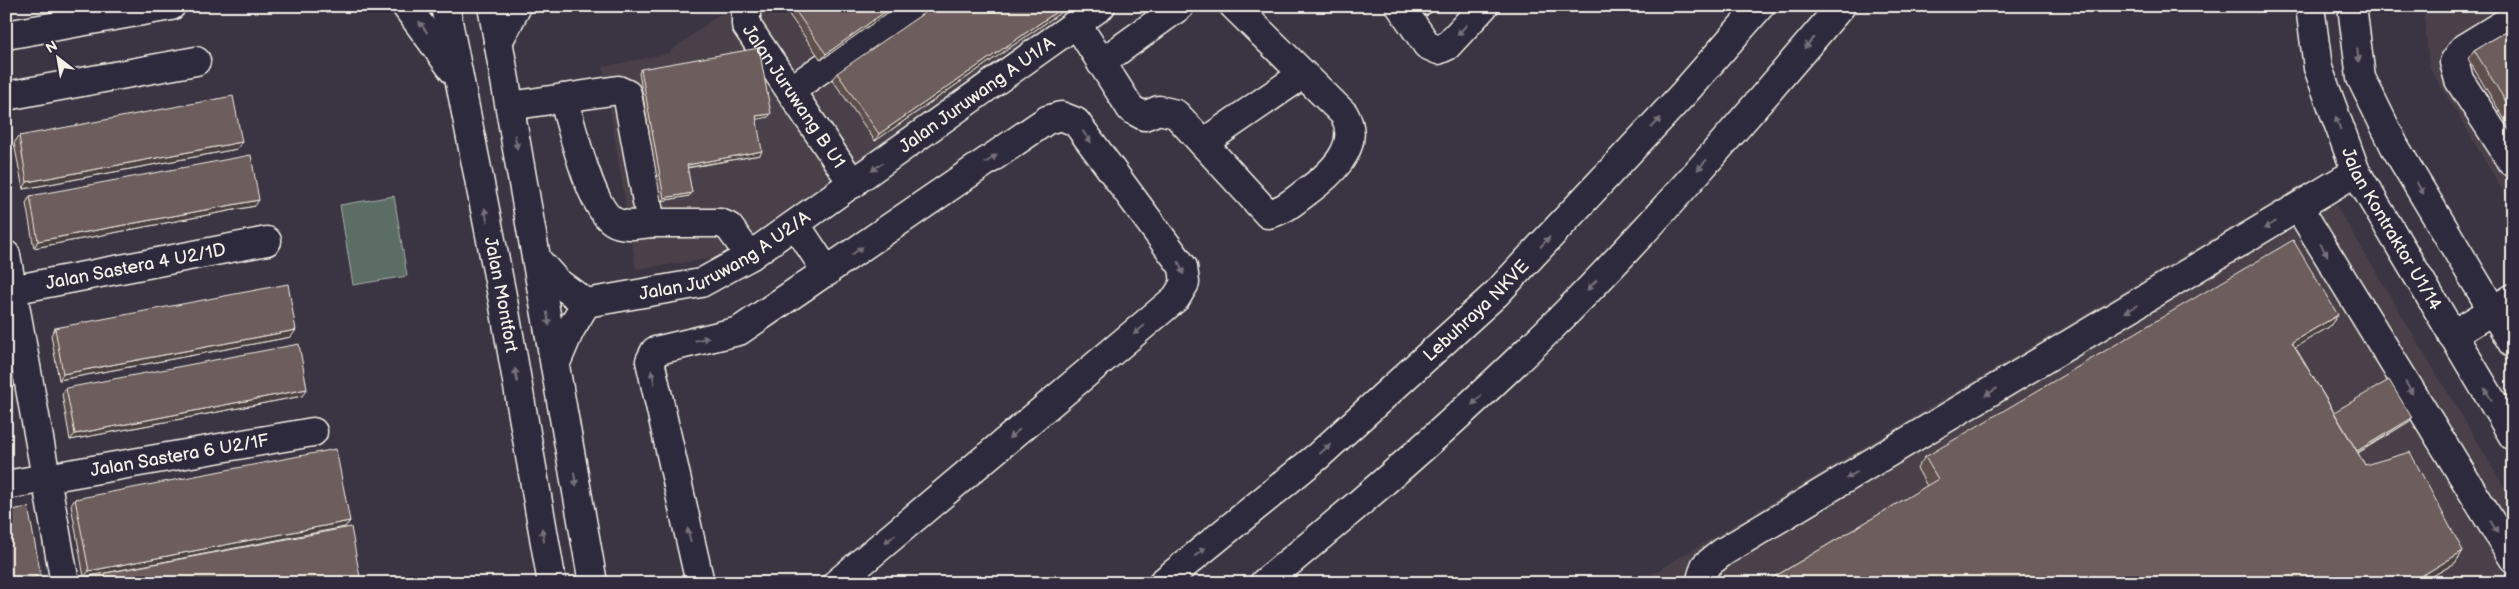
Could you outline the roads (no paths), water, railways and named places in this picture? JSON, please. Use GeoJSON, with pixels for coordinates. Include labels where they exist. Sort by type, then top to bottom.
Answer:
{"type":"FeatureCollection","features":[{"type":"Feature","properties":{"kind":"main road"},"geometry":{"type":"LineString","coordinates":[[6,35],[115,11],[170,6]]}},
{"type":"Feature","properties":{"kind":"main road"},"geometry":{"type":"LineString","coordinates":[[406,6],[458,78]]}},
{"type":"Feature","properties":{"kind":"main road","name":"Jalan Montfort"},"geometry":{"type":"LineString","coordinates":[[445,6],[504,306],[552,583]]}},
{"type":"Feature","properties":{"kind":"main road"},"geometry":{"type":"LineString","coordinates":[[492,6],[593,583]]}},
{"type":"Feature","properties":{"kind":"main road"},"geometry":{"type":"LineString","coordinates":[[498,42],[517,6]]}},
{"type":"Feature","properties":{"kind":"main road","name":"Jalan Juruwang B U1"},"geometry":{"type":"LineString","coordinates":[[746,6],[746,25],[854,184]]}},
{"type":"Feature","properties":{"kind":"main road"},"geometry":{"type":"LineString","coordinates":[[790,90],[911,6]]}},
{"type":"Feature","properties":{"kind":"main road","name":"Jalan Juruwang A U1/A"},"geometry":{"type":"LineString","coordinates":[[854,184],[1101,6]]}},
{"type":"Feature","properties":{"kind":"main road"},"geometry":{"type":"LineString","coordinates":[[1100,63],[1180,6]]}},
{"type":"Feature","properties":{"kind":"main road"},"geometry":{"type":"LineString","coordinates":[[1077,24],[1131,109],[1144,116],[1159,110],[1176,114],[1268,214],[1280,212],[1328,177],[1345,153],[1351,131],[1344,114],[1302,75],[1234,6]]}},
{"type":"Feature","properties":{"kind":"main road"},"geometry":{"type":"LineString","coordinates":[[1400,6],[1427,45],[1438,50],[1447,46],[1484,6]]}},
{"type":"Feature","properties":{"kind":"main road","name":"Lebuhraya NKVE"},"geometry":{"type":"LineString","coordinates":[[1162,583],[1318,456],[1496,294],[1684,93],[1760,6]]}},
{"type":"Feature","properties":{"kind":"main road"},"geometry":{"type":"LineString","coordinates":[[1264,583],[1352,511],[1472,404],[1568,310],[1663,209],[1841,6]]}},
{"type":"Feature","properties":{"kind":"main road","name":"Jalan Kontraktor U1/14"},"geometry":{"type":"LineString","coordinates":[[2310,6],[2318,68],[2356,172],[2513,436]]}},
{"type":"Feature","properties":{"kind":"main road"},"geometry":{"type":"LineString","coordinates":[[2352,6],[2361,78],[2395,147],[2503,304],[2513,344]]}},
{"type":"Feature","properties":{"kind":"main road"},"geometry":{"type":"LineString","coordinates":[[2513,18],[2464,48],[2454,62],[2459,80],[2513,163]]}},
{"type":"Feature","properties":{"kind":"main road"},"geometry":{"type":"LineString","coordinates":[[6,96],[196,62]]}},
{"type":"Feature","properties":{"kind":"main road"},"geometry":{"type":"LineString","coordinates":[[1203,143],[1302,75]]}},
{"type":"Feature","properties":{"kind":"main road"},"geometry":{"type":"LineString","coordinates":[[510,106],[618,90],[627,94],[651,223]]}},
{"type":"Feature","properties":{"kind":"main road"},"geometry":{"type":"LineString","coordinates":[[563,98],[593,195],[603,212],[614,222],[630,225],[651,223],[720,223],[729,227],[750,256]]}},
{"type":"Feature","properties":{"kind":"main road"},"geometry":{"type":"LineString","coordinates":[[700,583],[650,361],[655,351],[739,331],[1047,120],[1061,116],[1076,122],[1182,267],[1185,283],[1176,298],[837,583]]}},
{"type":"Feature","properties":{"kind":"main road"},"geometry":{"type":"LineString","coordinates":[[1700,583],[1704,566],[1723,552],[2299,208],[2356,172]]}},
{"type":"Feature","properties":{"kind":"main road","name":"Jalan Juruwang A U2/A"},"geometry":{"type":"LineString","coordinates":[[586,303],[701,283],[750,256],[854,184]]}},
{"type":"Feature","properties":{"kind":"main road"},"geometry":{"type":"LineString","coordinates":[[2299,208],[2513,558]]}},
{"type":"Feature","properties":{"kind":"main road"},"geometry":{"type":"LineString","coordinates":[[796,225],[827,272]]}},
{"type":"Feature","properties":{"kind":"main road","name":"Jalan Sastera 4 U2/1D"},"geometry":{"type":"LineString","coordinates":[[9,290],[267,241]]}},
{"type":"Feature","properties":{"kind":"main road"},"geometry":{"type":"LineString","coordinates":[[6,255],[9,290],[46,478],[64,583]]}},
{"type":"Feature","properties":{"kind":"main road"},"geometry":{"type":"LineString","coordinates":[[538,262],[557,282],[586,303],[570,330],[555,365]]}},
{"type":"Feature","properties":{"kind":"main road"},"geometry":{"type":"LineString","coordinates":[[2452,335],[2503,304]]}},
{"type":"Feature","properties":{"kind":"main road","name":"Jalan Sastera 6 U2/1F"},"geometry":{"type":"LineString","coordinates":[[6,485],[313,432]]}}]}
